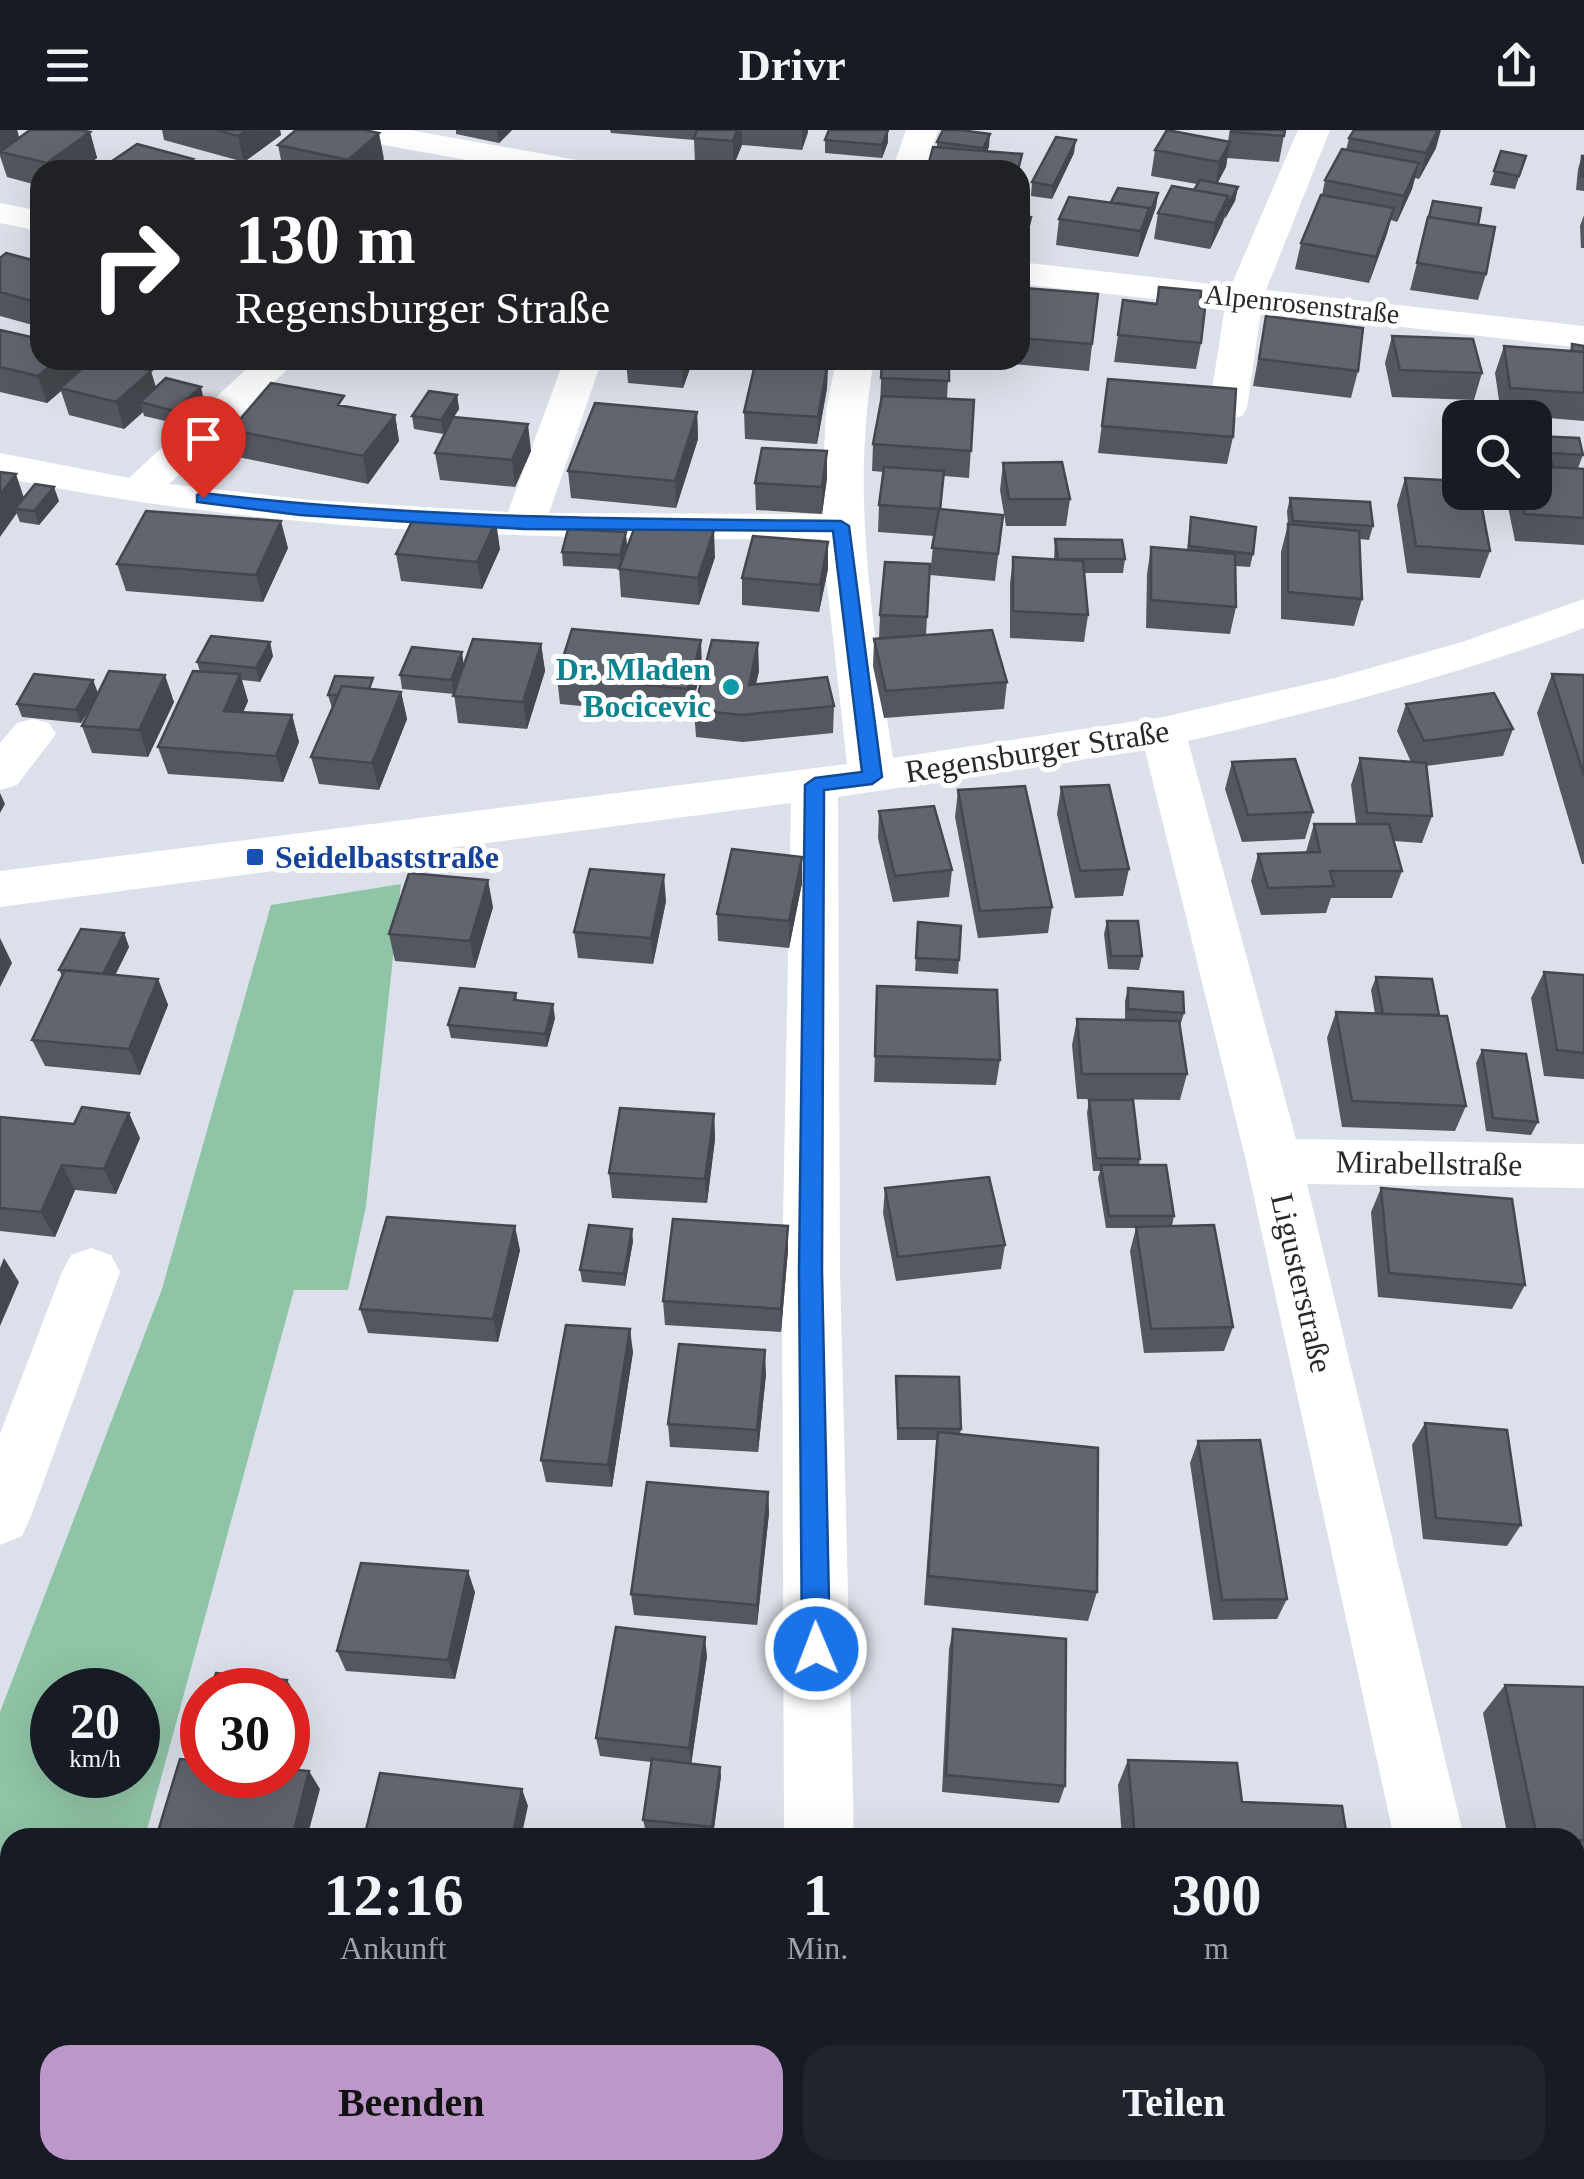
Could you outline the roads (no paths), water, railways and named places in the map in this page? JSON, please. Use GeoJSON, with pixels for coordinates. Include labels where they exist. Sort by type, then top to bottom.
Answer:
{"type":"FeatureCollection","features":[{"type":"Feature","properties":{"kind":"street"},"geometry":{"type":"LineString","coordinates":[[356,130],[508,160]]}},
{"type":"Feature","properties":{"kind":"street"},"geometry":{"type":"LineString","coordinates":[[520,160],[546,130]]}},
{"type":"Feature","properties":{"kind":"street"},"geometry":{"type":"LineString","coordinates":[[912,160],[922,130]]}},
{"type":"Feature","properties":{"kind":"street"},"geometry":{"type":"LineString","coordinates":[[1228,408],[1245,297],[1314,130]]}},
{"type":"Feature","properties":{"kind":"street"},"geometry":{"type":"LineString","coordinates":[[0,213],[30,219]]}},
{"type":"Feature","properties":{"kind":"street","name":"Alpenrosenstraße"},"geometry":{"type":"LineString","coordinates":[[1030,273],[1584,337]]}},
{"type":"Feature","properties":{"kind":"street"},"geometry":{"type":"LineString","coordinates":[[138,491],[267,370]]}},
{"type":"Feature","properties":{"kind":"street"},"geometry":{"type":"LineString","coordinates":[[524,524],[580,370]]}},
{"type":"Feature","properties":{"kind":"street"},"geometry":{"type":"LineString","coordinates":[[855,370],[844,441],[841,526],[872,777]]}},
{"type":"Feature","properties":{"kind":"street"},"geometry":{"type":"LineString","coordinates":[[0,465],[138,491],[300,510],[524,524],[841,526]]}},
{"type":"Feature","properties":{"kind":"street","name":"Regensburger Straße"},"geometry":{"type":"LineString","coordinates":[[0,889],[815,785],[1163,732],[1338,692],[1478,652],[1584,613]]}},
{"type":"Feature","properties":{"kind":"street","name":"Ligusterstraße"},"geometry":{"type":"LineString","coordinates":[[1163,732],[1274,1160],[1427,1828]]}},
{"type":"Feature","properties":{"kind":"street"},"geometry":{"type":"LineString","coordinates":[[0,774],[33,734]]}},
{"type":"Feature","properties":{"kind":"street"},"geometry":{"type":"LineString","coordinates":[[815,785],[810,1271],[819,1828]]}},
{"type":"Feature","properties":{"kind":"street","name":"Mirabellstraße"},"geometry":{"type":"LineString","coordinates":[[1274,1160],[1584,1166]]}},
{"type":"Feature","properties":{"kind":"street"},"geometry":{"type":"LineString","coordinates":[[0,1516],[91,1272]]}},
{"type":"Feature","properties":{"kind":"place","name":"Dr. Mladen Bocicevic"},"geometry":{"type":"Point","coordinates":[731,687]}},
{"type":"Feature","properties":{"kind":"place","name":"Seidelbaststraße"},"geometry":{"type":"Point","coordinates":[255,857]}}]}
